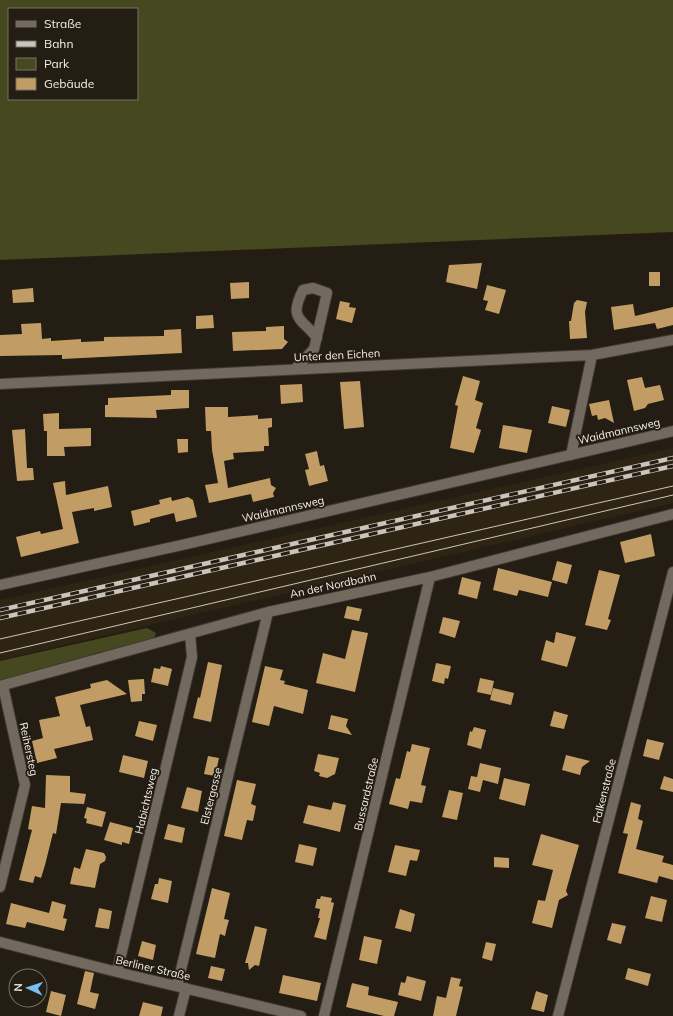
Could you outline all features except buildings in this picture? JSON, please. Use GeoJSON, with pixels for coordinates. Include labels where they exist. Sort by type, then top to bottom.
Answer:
{"type":"FeatureCollection","features":[{"type":"Feature","properties":{"kind":"street"},"geometry":{"type":"LineString","coordinates":[[296,368],[314,349],[317,338],[327,293],[313,288],[303,290],[298,300],[296,311],[298,319],[317,338]]}},
{"type":"Feature","properties":{"kind":"street","name":"Unter den Eichen"},"geometry":{"type":"LineString","coordinates":[[0,384],[296,368],[592,355],[673,340]]}},
{"type":"Feature","properties":{"kind":"street","name":"Waidmannsweg"},"geometry":{"type":"LineString","coordinates":[[571,455],[592,355]]}},
{"type":"Feature","properties":{"kind":"street","name":"Waidmannsweg"},"geometry":{"type":"LineString","coordinates":[[0,585],[182,545],[673,431]]}},
{"type":"Feature","properties":{"kind":"street","name":"An der Nordbahn"},"geometry":{"type":"LineString","coordinates":[[2,686],[268,612],[430,576],[673,514]]}},
{"type":"Feature","properties":{"kind":"street","name":"Falkenstraße"},"geometry":{"type":"LineString","coordinates":[[558,1016],[673,572]]}},
{"type":"Feature","properties":{"kind":"street","name":"Bussardstraße"},"geometry":{"type":"LineString","coordinates":[[324,1016],[430,576]]}},
{"type":"Feature","properties":{"kind":"street","name":"Elstergasse"},"geometry":{"type":"LineString","coordinates":[[179,1016],[181,987],[268,612]]}},
{"type":"Feature","properties":{"kind":"street","name":"Habichtsweg"},"geometry":{"type":"LineString","coordinates":[[117,972],[192,657],[190,634]]}},
{"type":"Feature","properties":{"kind":"street","name":"Reihersteg"},"geometry":{"type":"LineString","coordinates":[[0,887],[25,785],[2,686]]}},
{"type":"Feature","properties":{"kind":"street","name":"Berliner Straße"},"geometry":{"type":"LineString","coordinates":[[0,942],[117,972],[301,1016]]}},
{"type":"Feature","properties":{"kind":"shaded area"},"geometry":{"type":"Polygon","coordinates":[[[673,448],[673,503],[0,660],[0,600],[673,448]]]}},
{"type":"Feature","properties":{"kind":"green space"},"geometry":{"type":"Polygon","coordinates":[[[0,0],[673,0],[673,232],[0,260],[0,0]]]}},
{"type":"Feature","properties":{"kind":"green space"},"geometry":{"type":"Polygon","coordinates":[[[147,628],[156,633],[153,642],[96,653],[75,661],[10,679],[0,680],[0,661],[147,628]]]}},
{"type":"Feature","properties":{"kind":"tram line"},"geometry":{"type":"LineString","coordinates":[[0,639],[673,486]]}},
{"type":"Feature","properties":{"kind":"tram line"},"geometry":{"type":"LineString","coordinates":[[0,653],[673,495]]}},
{"type":"Feature","properties":{"kind":"railway"},"geometry":{"type":"LineString","coordinates":[[0,610],[673,458]]}},
{"type":"Feature","properties":{"kind":"railway"},"geometry":{"type":"LineString","coordinates":[[0,618],[673,466]]}}]}
